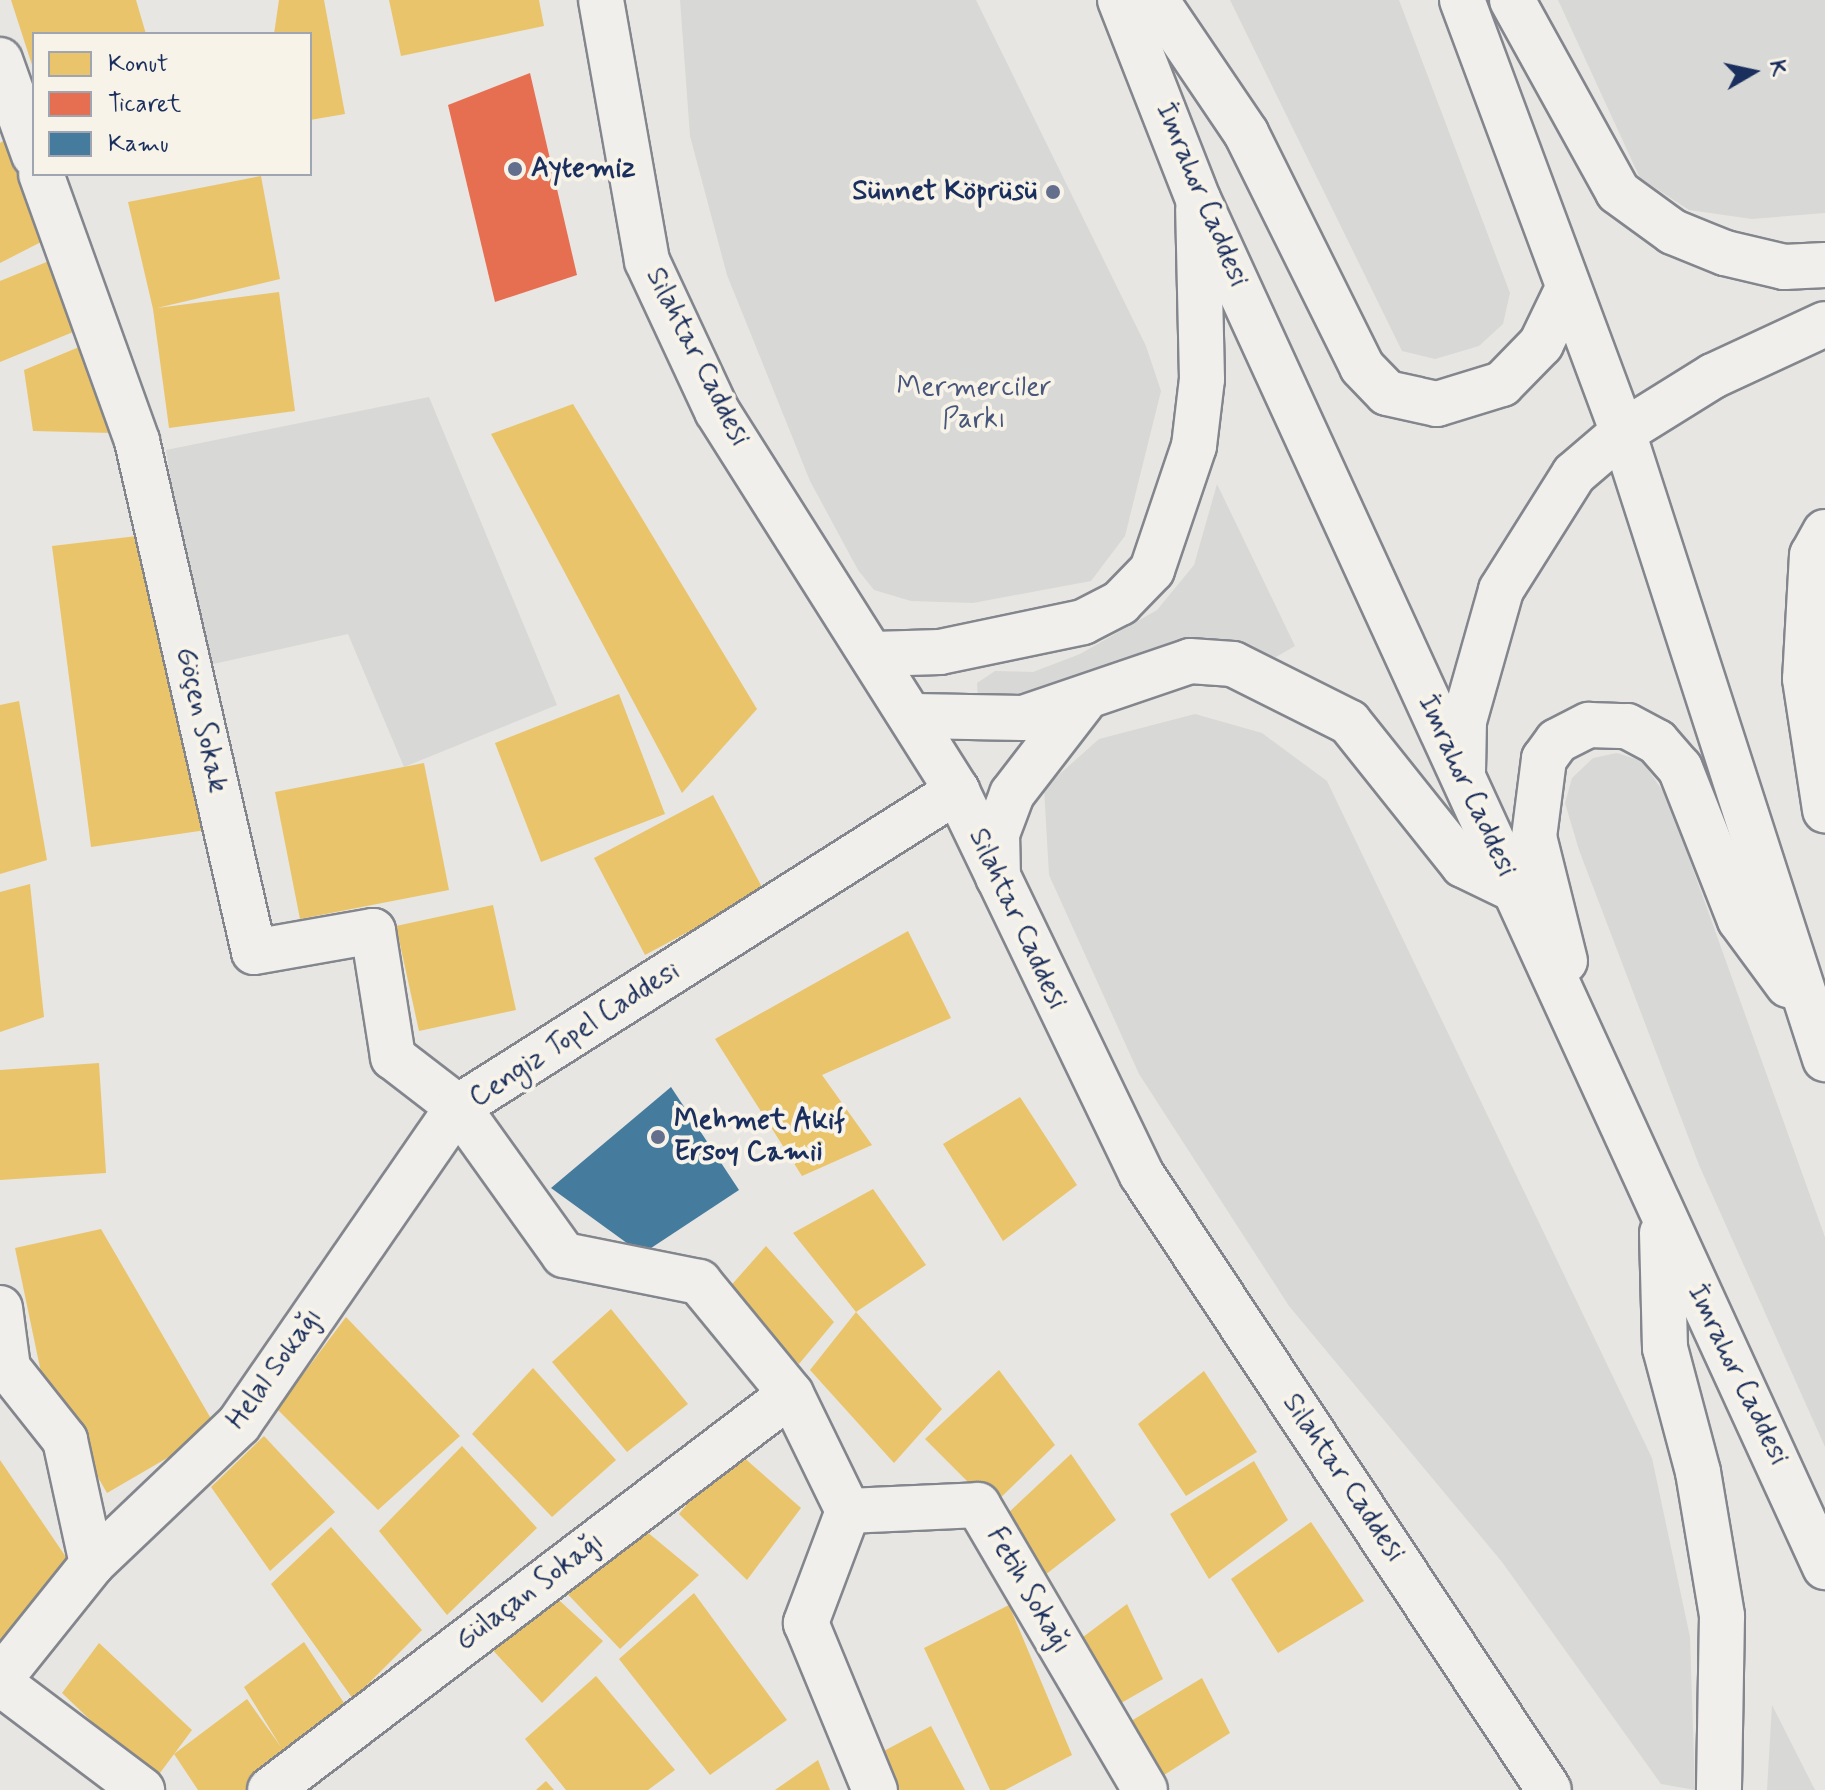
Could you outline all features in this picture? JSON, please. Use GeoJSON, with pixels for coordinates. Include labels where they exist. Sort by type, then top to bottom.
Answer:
{"type":"FeatureCollection","features":[{"type":"Feature","properties":{"kind":"main road","name":"Silahtar Caddesi"},"geometry":{"type":"LineString","coordinates":[[601,0],[647,261],[717,411],[915,716],[957,791],[998,884],[1142,1175],[1549,1790]]}},
{"type":"Feature","properties":{"kind":"main road","name":"İmrahor Caddesi"},"geometry":{"type":"LineString","coordinates":[[1120,0],[1198,199],[1462,783],[1577,1023],[1662,1219],[1825,1567]]}},
{"type":"Feature","properties":{"kind":"main road"},"geometry":{"type":"LineString","coordinates":[[1156,0],[1246,133],[1362,367],[1387,393],[1437,404],[1502,384],[1541,344],[1567,290]]}},
{"type":"Feature","properties":{"kind":"main road"},"geometry":{"type":"LineString","coordinates":[[1462,0],[1567,290],[1623,432],[1825,1059]]}},
{"type":"Feature","properties":{"kind":"main road"},"geometry":{"type":"LineString","coordinates":[[1512,0],[1618,192],[1673,232],[1725,253],[1784,267],[1825,265]]}},
{"type":"Feature","properties":{"kind":"main road"},"geometry":{"type":"LineString","coordinates":[[0,60],[32,149]]}},
{"type":"Feature","properties":{"kind":"main road","name":"Göçen Sokak"},"geometry":{"type":"LineString","coordinates":[[42,176],[137,441],[254,952],[373,931],[393,1057],[458,1107]]}},
{"type":"Feature","properties":{"kind":"main road"},"geometry":{"type":"LineString","coordinates":[[874,654],[953,650],[1083,622],[1120,603],[1152,570],[1194,446],[1202,379],[1198,199]]}},
{"type":"Feature","properties":{"kind":"main road"},"geometry":{"type":"LineString","coordinates":[[1462,783],[1464,721],[1501,590],[1574,474],[1623,432],[1713,376],[1825,324]]}},
{"type":"Feature","properties":{"kind":"main road"},"geometry":{"type":"LineString","coordinates":[[1825,532],[1812,555],[1805,679],[1825,810]]}},
{"type":"Feature","properties":{"kind":"main road"},"geometry":{"type":"LineString","coordinates":[[915,716],[1023,718],[1082,703],[1190,661],[1233,664],[1269,678],[1349,722],[1463,865],[1515,890]]}},
{"type":"Feature","properties":{"kind":"main road"},"geometry":{"type":"LineString","coordinates":[[998,884],[997,834],[1012,794],[1082,703]]}},
{"type":"Feature","properties":{"kind":"main road"},"geometry":{"type":"LineString","coordinates":[[1577,1023],[1534,837],[1544,759],[1557,741],[1589,725],[1627,726],[1657,742],[1680,768],[1740,920],[1810,1016]]}},
{"type":"Feature","properties":{"kind":"main road","name":"Cengiz Topel Caddesi"},"geometry":{"type":"LineString","coordinates":[[848,1511],[791,1394],[699,1282],[564,1255],[458,1107],[957,791]]}},
{"type":"Feature","properties":{"kind":"main road","name":"Helal Sokağı"},"geometry":{"type":"LineString","coordinates":[[0,1681],[92,1564],[239,1424],[458,1107]]}},
{"type":"Feature","properties":{"kind":"main road"},"geometry":{"type":"LineString","coordinates":[[1662,1219],[1665,1348],[1698,1472],[1722,1616],[1719,1790]]}},
{"type":"Feature","properties":{"kind":"main road"},"geometry":{"type":"LineString","coordinates":[[0,1308],[4,1363],[65,1440],[92,1564]]}},
{"type":"Feature","properties":{"kind":"main road","name":"Gülaçan Sokağı"},"geometry":{"type":"LineString","coordinates":[[270,1790],[791,1394]]}},
{"type":"Feature","properties":{"kind":"main road","name":"Fetih Sokağı"},"geometry":{"type":"LineString","coordinates":[[848,1511],[978,1505],[1145,1790]]}},
{"type":"Feature","properties":{"kind":"main road"},"geometry":{"type":"LineString","coordinates":[[848,1511],[806,1623],[875,1790]]}},
{"type":"Feature","properties":{"kind":"main road"},"geometry":{"type":"LineString","coordinates":[[0,1681],[142,1790]]}},
{"type":"Feature","properties":{"kind":"shaded area","name":"Mermerciler Parkı"},"geometry":{"type":"Polygon","coordinates":[[[680,0],[976,0],[1146,346],[1161,391],[1125,536],[1091,581],[973,603],[911,601],[874,590],[858,570],[810,481],[727,275],[690,136],[680,0]]]}},
{"type":"Feature","properties":{"kind":"shaded area"},"geometry":{"type":"Polygon","coordinates":[[[1230,0],[1399,0],[1510,293],[1503,324],[1479,346],[1435,359],[1402,351],[1230,0]]]}},
{"type":"Feature","properties":{"kind":"shaded area"},"geometry":{"type":"Polygon","coordinates":[[[1558,0],[1825,0],[1825,213],[1752,219],[1689,210],[1640,178],[1558,0]]]}},
{"type":"Feature","properties":{"kind":"shaded area"},"geometry":{"type":"Polygon","coordinates":[[[429,397],[557,705],[404,767],[348,634],[200,667],[166,450],[429,397]]]}},
{"type":"Feature","properties":{"kind":"shaded area"},"geometry":{"type":"Polygon","coordinates":[[[1217,484],[1295,646],[1276,657],[1245,649],[978,701],[977,683],[995,671],[1033,672],[1080,654],[1157,610],[1194,565],[1217,484]]]}},
{"type":"Feature","properties":{"kind":"shaded area"},"geometry":{"type":"Polygon","coordinates":[[[1195,714],[1262,733],[1327,781],[1652,1458],[1690,1637],[1695,1790],[1661,1784],[1502,1562],[1289,1306],[1139,1074],[1049,875],[1044,788],[1099,739],[1195,714]]]}},
{"type":"Feature","properties":{"kind":"shaded area"},"geometry":{"type":"Polygon","coordinates":[[[1617,753],[1642,761],[1667,797],[1825,1237],[1825,1447],[1699,1165],[1579,850],[1565,803],[1572,778],[1593,758],[1617,753]]]}},
{"type":"Feature","properties":{"kind":"shaded area"},"geometry":{"type":"Polygon","coordinates":[[[1772,1705],[1815,1790],[1767,1790],[1772,1705]]]}},
{"type":"Feature","properties":{"kind":"building: Konut"},"geometry":{"type":"Polygon","coordinates":[[[11,0],[136,0],[145,32],[32,32],[32,65],[11,0]]]}},
{"type":"Feature","properties":{"kind":"building: Konut"},"geometry":{"type":"Polygon","coordinates":[[[279,0],[324,0],[345,114],[312,120],[312,32],[274,32],[279,0]]]}},
{"type":"Feature","properties":{"kind":"building: Konut"},"geometry":{"type":"Polygon","coordinates":[[[389,0],[539,0],[544,26],[401,56],[389,0]]]}},
{"type":"Feature","properties":{"kind":"building: Konut"},"geometry":{"type":"Polygon","coordinates":[[[9,137],[43,241],[0,263],[0,143],[9,137]]]}},
{"type":"Feature","properties":{"kind":"building: Konut"},"geometry":{"type":"Polygon","coordinates":[[[261,176],[280,279],[157,308],[279,292],[295,411],[169,428],[153,309],[128,202],[261,176]]]}},
{"type":"Feature","properties":{"kind":"building: Konut"},"geometry":{"type":"Polygon","coordinates":[[[49,261],[78,330],[0,362],[0,281],[49,261]]]}},
{"type":"Feature","properties":{"kind":"building: Konut"},"geometry":{"type":"Polygon","coordinates":[[[79,347],[112,433],[33,431],[24,370],[79,347]]]}},
{"type":"Feature","properties":{"kind":"building: Konut"},"geometry":{"type":"Polygon","coordinates":[[[573,404],[757,709],[682,793],[491,434],[573,404]]]}},
{"type":"Feature","properties":{"kind":"building: Konut"},"geometry":{"type":"Polygon","coordinates":[[[137,536],[206,830],[91,847],[52,546],[137,536]]]}},
{"type":"Feature","properties":{"kind":"building: Konut"},"geometry":{"type":"Polygon","coordinates":[[[619,694],[665,814],[541,862],[495,743],[619,694]]]}},
{"type":"Feature","properties":{"kind":"building: Konut"},"geometry":{"type":"Polygon","coordinates":[[[19,701],[47,860],[0,874],[0,705],[19,701]]]}},
{"type":"Feature","properties":{"kind":"building: Konut"},"geometry":{"type":"Polygon","coordinates":[[[424,763],[449,890],[300,919],[275,792],[424,763]]]}},
{"type":"Feature","properties":{"kind":"building: Konut"},"geometry":{"type":"Polygon","coordinates":[[[713,795],[764,891],[645,955],[594,858],[713,795]]]}},
{"type":"Feature","properties":{"kind":"building: Konut"},"geometry":{"type":"Polygon","coordinates":[[[30,884],[44,1017],[0,1032],[0,892],[30,884]]]}},
{"type":"Feature","properties":{"kind":"building: Konut"},"geometry":{"type":"Polygon","coordinates":[[[493,905],[516,1010],[419,1031],[396,926],[493,905]]]}},
{"type":"Feature","properties":{"kind":"building: Konut"},"geometry":{"type":"Polygon","coordinates":[[[908,931],[951,1018],[822,1075],[872,1145],[802,1176],[715,1039],[908,931]]]}},
{"type":"Feature","properties":{"kind":"building: Konut"},"geometry":{"type":"Polygon","coordinates":[[[99,1063],[106,1173],[0,1180],[0,1070],[99,1063]]]}},
{"type":"Feature","properties":{"kind":"building: Konut"},"geometry":{"type":"Polygon","coordinates":[[[1020,1097],[1077,1185],[1003,1241],[943,1144],[1020,1097]]]}},
{"type":"Feature","properties":{"kind":"building: Konut"},"geometry":{"type":"Polygon","coordinates":[[[873,1189],[926,1265],[856,1312],[793,1233],[873,1189]]]}},
{"type":"Feature","properties":{"kind":"building: Konut"},"geometry":{"type":"Polygon","coordinates":[[[101,1229],[217,1429],[107,1493],[43,1382],[15,1248],[101,1229]]]}},
{"type":"Feature","properties":{"kind":"building: Konut"},"geometry":{"type":"Polygon","coordinates":[[[766,1246],[834,1322],[799,1364],[727,1290],[766,1246]]]}},
{"type":"Feature","properties":{"kind":"building: Konut"},"geometry":{"type":"Polygon","coordinates":[[[611,1309],[688,1404],[627,1452],[552,1362],[611,1309]]]}},
{"type":"Feature","properties":{"kind":"building: Konut"},"geometry":{"type":"Polygon","coordinates":[[[856,1312],[942,1409],[894,1463],[810,1370],[856,1312]]]}},
{"type":"Feature","properties":{"kind":"building: Konut"},"geometry":{"type":"Polygon","coordinates":[[[346,1317],[460,1436],[378,1510],[277,1409],[346,1317]]]}},
{"type":"Feature","properties":{"kind":"building: Konut"},"geometry":{"type":"Polygon","coordinates":[[[533,1368],[616,1460],[552,1517],[472,1434],[533,1368]]]}},
{"type":"Feature","properties":{"kind":"building: Konut"},"geometry":{"type":"Polygon","coordinates":[[[999,1370],[1055,1445],[992,1506],[925,1439],[999,1370]]]}},
{"type":"Feature","properties":{"kind":"building: Konut"},"geometry":{"type":"Polygon","coordinates":[[[1204,1371],[1257,1452],[1186,1496],[1138,1424],[1204,1371]]]}},
{"type":"Feature","properties":{"kind":"building: Konut"},"geometry":{"type":"Polygon","coordinates":[[[264,1436],[335,1512],[270,1571],[211,1487],[264,1436]]]}},
{"type":"Feature","properties":{"kind":"building: Konut"},"geometry":{"type":"Polygon","coordinates":[[[462,1446],[537,1528],[447,1615],[379,1531],[462,1446]]]}},
{"type":"Feature","properties":{"kind":"building: Konut"},"geometry":{"type":"Polygon","coordinates":[[[733,1448],[801,1508],[747,1580],[679,1514],[733,1448]]]}},
{"type":"Feature","properties":{"kind":"building: Konut"},"geometry":{"type":"Polygon","coordinates":[[[1071,1454],[1116,1520],[1045,1575],[1007,1514],[1071,1454]]]}},
{"type":"Feature","properties":{"kind":"building: Konut"},"geometry":{"type":"Polygon","coordinates":[[[0,1460],[68,1560],[0,1641],[0,1460]]]}},
{"type":"Feature","properties":{"kind":"building: Konut"},"geometry":{"type":"Polygon","coordinates":[[[1254,1461],[1288,1520],[1209,1579],[1170,1514],[1254,1461]]]}},
{"type":"Feature","properties":{"kind":"building: Konut"},"geometry":{"type":"Polygon","coordinates":[[[635,1522],[699,1575],[620,1649],[559,1585],[635,1522]]]}},
{"type":"Feature","properties":{"kind":"building: Konut"},"geometry":{"type":"Polygon","coordinates":[[[1311,1522],[1364,1601],[1278,1653],[1231,1579],[1311,1522]]]}},
{"type":"Feature","properties":{"kind":"building: Konut"},"geometry":{"type":"Polygon","coordinates":[[[331,1527],[422,1630],[353,1699],[271,1584],[331,1527]]]}},
{"type":"Feature","properties":{"kind":"building: Konut"},"geometry":{"type":"Polygon","coordinates":[[[546,1588],[603,1641],[542,1703],[488,1645],[546,1588]]]}},
{"type":"Feature","properties":{"kind":"building: Konut"},"geometry":{"type":"Polygon","coordinates":[[[694,1593],[787,1720],[710,1775],[619,1659],[694,1593]]]}},
{"type":"Feature","properties":{"kind":"building: Konut"},"geometry":{"type":"Polygon","coordinates":[[[1127,1604],[1163,1679],[1109,1710],[1071,1646],[1127,1604]]]}},
{"type":"Feature","properties":{"kind":"building: Konut"},"geometry":{"type":"Polygon","coordinates":[[[1009,1605],[1072,1755],[1005,1790],[990,1790],[924,1648],[1009,1605]]]}},
{"type":"Feature","properties":{"kind":"building: Konut"},"geometry":{"type":"Polygon","coordinates":[[[304,1642],[348,1709],[293,1765],[247,1790],[198,1790],[174,1754],[247,1699],[281,1747],[244,1687],[304,1642]]]}},
{"type":"Feature","properties":{"kind":"building: Konut"},"geometry":{"type":"Polygon","coordinates":[[[99,1643],[192,1730],[154,1781],[62,1693],[99,1643]]]}},
{"type":"Feature","properties":{"kind":"building: Konut"},"geometry":{"type":"Polygon","coordinates":[[[596,1676],[675,1770],[648,1790],[566,1790],[525,1739],[596,1676]]]}},
{"type":"Feature","properties":{"kind":"building: Konut"},"geometry":{"type":"Polygon","coordinates":[[[1202,1678],[1230,1733],[1150,1784],[1118,1729],[1202,1678]]]}},
{"type":"Feature","properties":{"kind":"building: Konut"},"geometry":{"type":"Polygon","coordinates":[[[931,1726],[965,1790],[877,1790],[863,1762],[931,1726]]]}},
{"type":"Feature","properties":{"kind":"building: Konut"},"geometry":{"type":"Polygon","coordinates":[[[818,1760],[830,1790],[775,1790],[818,1760]]]}},
{"type":"Feature","properties":{"kind":"building: Konut"},"geometry":{"type":"Polygon","coordinates":[[[546,1781],[554,1790],[536,1790],[546,1781]]]}},
{"type":"Feature","properties":{"kind":"building: Ticaret"},"geometry":{"type":"Polygon","coordinates":[[[530,73],[577,275],[495,302],[448,105],[530,73]]]}},
{"type":"Feature","properties":{"kind":"building: Kamu","name":"Mehmet Akif Ersoy Camii"},"geometry":{"type":"Polygon","coordinates":[[[671,1087],[739,1190],[642,1254],[551,1188],[671,1087]]]}},
{"type":"Feature","properties":{"kind":"place","name":"Aytemiz"},"geometry":{"type":"Point","coordinates":[515,169]}},
{"type":"Feature","properties":{"kind":"place","name":"Sünnet Köprüsü"},"geometry":{"type":"Point","coordinates":[1053,192]}},
{"type":"Feature","properties":{"kind":"place","name":"Mehmet Akif Ersoy Camii"},"geometry":{"type":"Point","coordinates":[658,1137]}}]}
